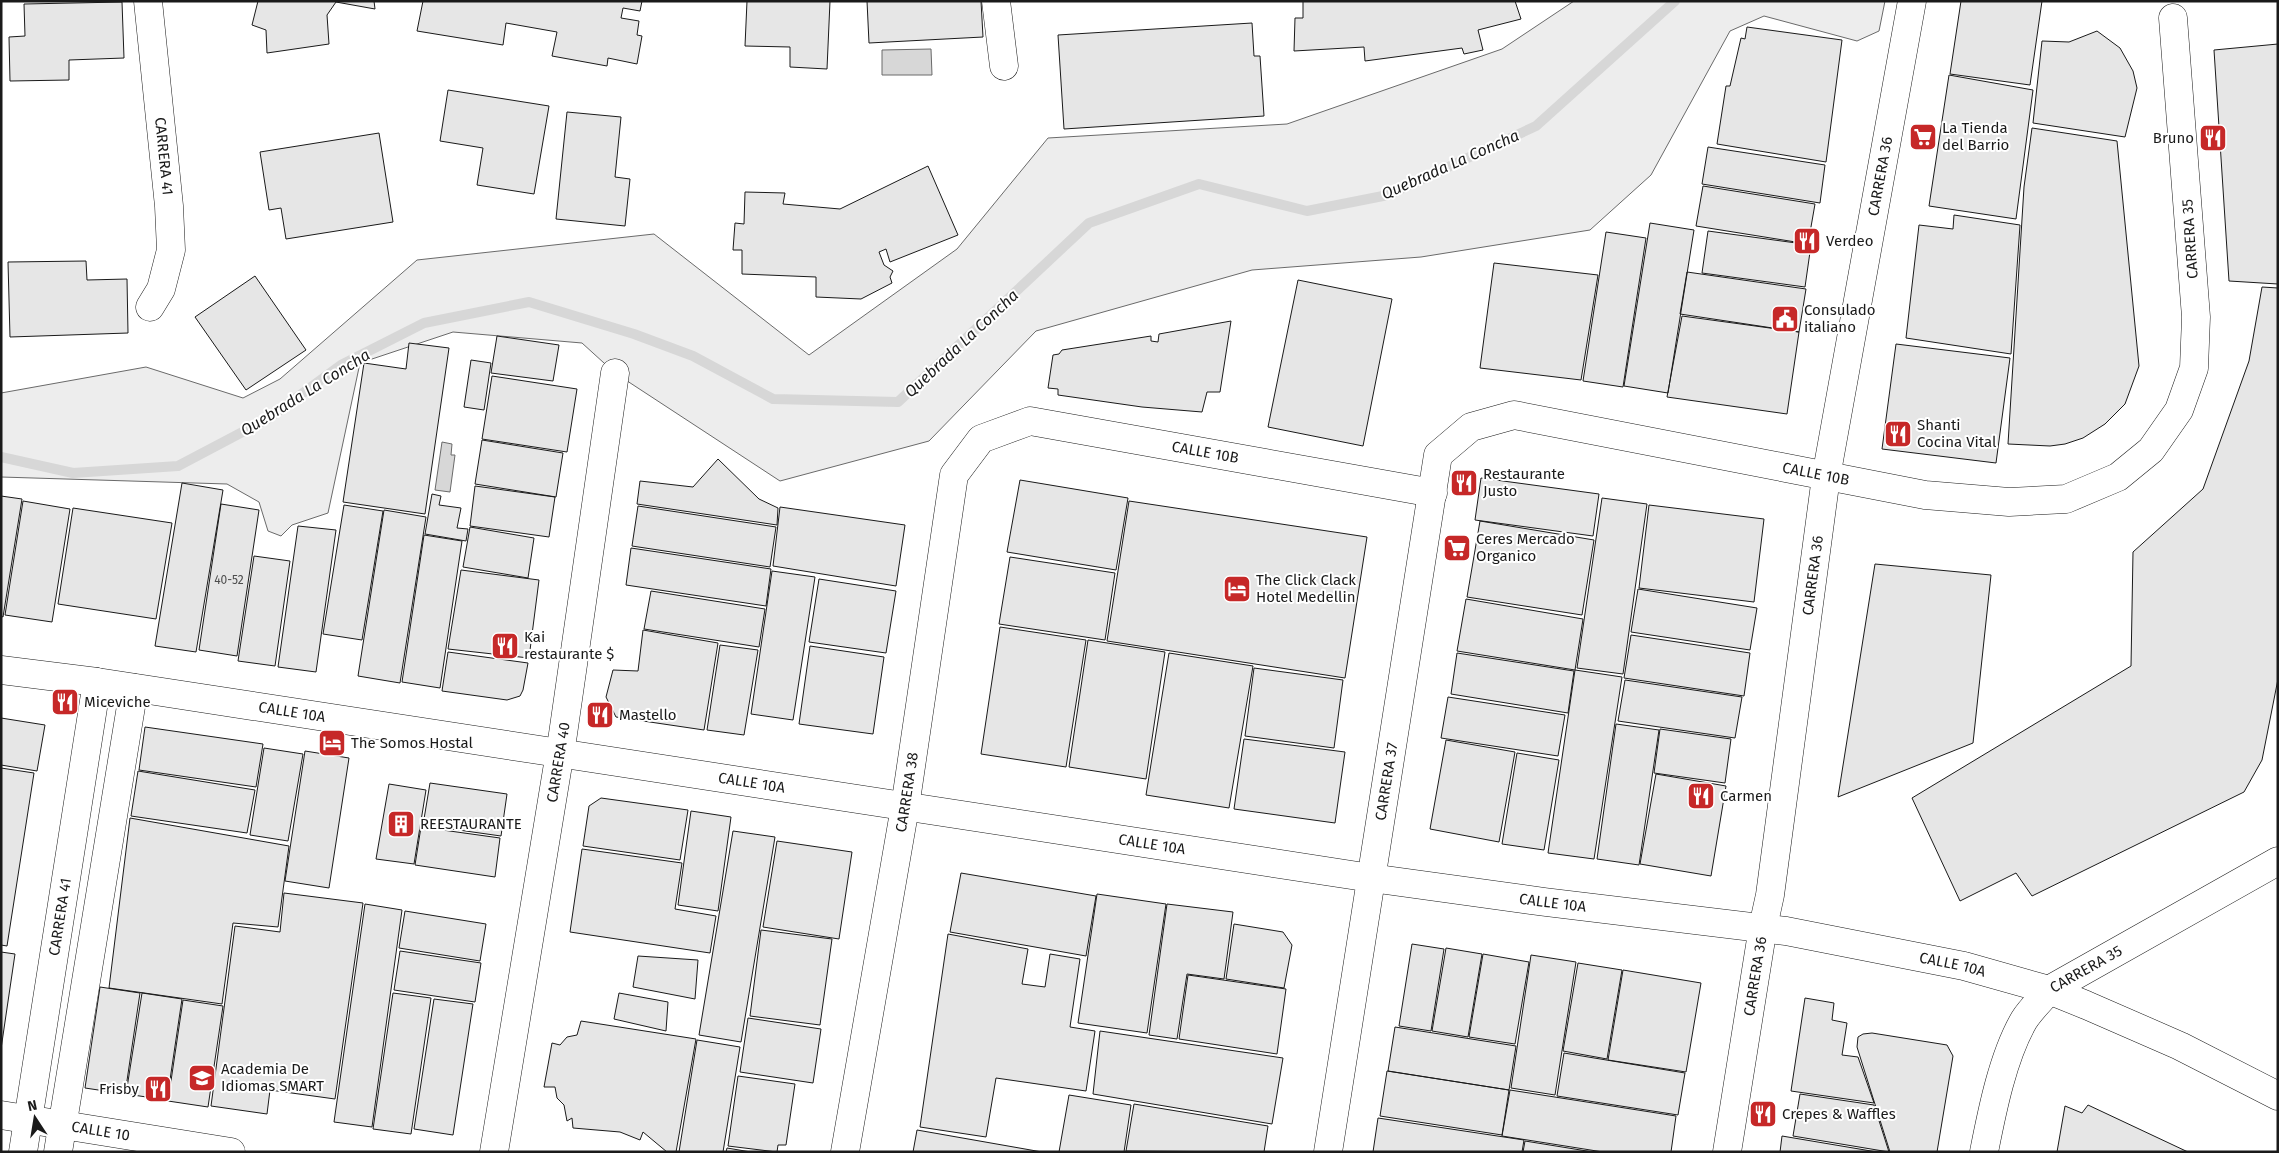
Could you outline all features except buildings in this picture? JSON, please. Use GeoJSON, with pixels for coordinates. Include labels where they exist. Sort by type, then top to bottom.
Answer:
{"type":"FeatureCollection","features":[{"type":"Feature","properties":{"kind":"street","name":"CARRERA 41"},"geometry":{"type":"LineString","coordinates":[[148,1],[169,206],[171,250],[161,289],[150,307]]}},
{"type":"Feature","properties":{"kind":"street"},"geometry":{"type":"LineString","coordinates":[[996,1],[1004,66]]}},
{"type":"Feature","properties":{"kind":"street","name":"CARRERA 36"},"geometry":{"type":"LineString","coordinates":[[1727,1152],[1771,885],[1826,476],[1912,1]]}},
{"type":"Feature","properties":{"kind":"street","name":"CARRERA 35"},"geometry":{"type":"LineString","coordinates":[[2152,450],[2179,410],[2194,368],[2196,317],[2173,18]]}},
{"type":"Feature","properties":{"kind":"street","name":"CARRERA 40"},"geometry":{"type":"LineString","coordinates":[[494,1152],[560,754],[615,373]]}},
{"type":"Feature","properties":{"kind":"street","name":"CALLE 10B"},"geometry":{"type":"LineString","coordinates":[[1471,427],[1514,415],[1934,496],[2009,502],[2066,499],[2118,477],[2152,450]]}},
{"type":"Feature","properties":{"kind":"street","name":"CALLE 10B"},"geometry":{"type":"LineString","coordinates":[[981,439],[1030,421],[1432,493]]}},
{"type":"Feature","properties":{"kind":"street","name":"CARRERA 37"},"geometry":{"type":"LineString","coordinates":[[1328,1152],[1438,455],[1471,427]]}},
{"type":"Feature","properties":{"kind":"street","name":"CARRERA 38"},"geometry":{"type":"LineString","coordinates":[[845,1152],[905,808],[954,475],[981,439]]}},
{"type":"Feature","properties":{"kind":"street","name":"CALLE 10A"},"geometry":{"type":"LineString","coordinates":[[1,670],[98,682],[905,808],[1371,878],[1545,902],[1763,927],[1964,966],[2049,990],[2180,1046],[2278,1096]]}},
{"type":"Feature","properties":{"kind":"street","name":"CARRERA 41"},"geometry":{"type":"LineString","coordinates":[[23,1152],[98,682]]}},
{"type":"Feature","properties":{"kind":"street"},"geometry":{"type":"LineString","coordinates":[[58,1152],[134,688]]}},
{"type":"Feature","properties":{"kind":"street","name":"CARRERA 35"},"geometry":{"type":"LineString","coordinates":[[1984,1152],[1993,1108],[2007,1060],[2024,1020],[2049,990],[2278,861]]}},
{"type":"Feature","properties":{"kind":"street","name":"CALLE 10"},"geometry":{"type":"LineString","coordinates":[[1,1115],[231,1152]]}},
{"type":"Feature","properties":{"kind":"shaded area"},"geometry":{"type":"Polygon","coordinates":[[[1574,1],[1885,1],[1879,31],[1857,41],[1764,16],[1730,31],[1651,175],[1590,230],[1421,257],[1252,270],[1036,331],[929,441],[780,481],[615,373],[582,343],[453,332],[360,363],[328,513],[292,525],[281,536],[268,531],[259,502],[227,484],[1,477],[1,393],[146,367],[243,398],[280,379],[417,260],[654,234],[809,355],[957,249],[1048,138],[1287,124],[1502,49],[1574,1]]]}},
{"type":"Feature","properties":{"kind":"shaded area"},"geometry":{"type":"Polygon","coordinates":[[[931,49],[932,75],[882,75],[882,50],[931,49]]]}},
{"type":"Feature","properties":{"kind":"shaded area"},"geometry":{"type":"Polygon","coordinates":[[[442,442],[452,444],[451,455],[455,455],[450,492],[435,490],[442,442]]]}},
{"type":"Feature","properties":{"kind":"waterway","name":"Quebrada La Concha"},"geometry":{"type":"LineString","coordinates":[[1,457],[73,473],[178,466],[269,418],[341,365],[424,323],[529,302],[634,334],[693,356],[773,399],[898,402],[1089,223],[1199,184],[1307,211],[1388,195],[1536,126],[1675,1]]}},
{"type":"Feature","properties":{"kind":"place","name":"La Tienda del Barrio"},"geometry":{"type":"Point","coordinates":[1923,137]}},
{"type":"Feature","properties":{"kind":"place","name":"Bruno"},"geometry":{"type":"Point","coordinates":[2213,138]}},
{"type":"Feature","properties":{"kind":"place","name":"Verdeo"},"geometry":{"type":"Point","coordinates":[1807,241]}},
{"type":"Feature","properties":{"kind":"place","name":"Consulado italiano"},"geometry":{"type":"Point","coordinates":[1785,319]}},
{"type":"Feature","properties":{"kind":"place","name":"Shanti Cocina Vital"},"geometry":{"type":"Point","coordinates":[1898,434]}},
{"type":"Feature","properties":{"kind":"place","name":"Restaurante Justo"},"geometry":{"type":"Point","coordinates":[1464,483]}},
{"type":"Feature","properties":{"kind":"place","name":"Ceres Mercado Organico"},"geometry":{"type":"Point","coordinates":[1457,548]}},
{"type":"Feature","properties":{"kind":"place","name":"The Click Clack Hotel Medellin"},"geometry":{"type":"Point","coordinates":[1237,589]}},
{"type":"Feature","properties":{"kind":"place","name":"Kai restaurante $"},"geometry":{"type":"Point","coordinates":[505,646]}},
{"type":"Feature","properties":{"kind":"place","name":"Miceviche"},"geometry":{"type":"Point","coordinates":[65,702]}},
{"type":"Feature","properties":{"kind":"place","name":"Mastello"},"geometry":{"type":"Point","coordinates":[600,715]}},
{"type":"Feature","properties":{"kind":"place","name":"The Somos Hostal"},"geometry":{"type":"Point","coordinates":[332,743]}},
{"type":"Feature","properties":{"kind":"place","name":"Carmen"},"geometry":{"type":"Point","coordinates":[1701,796]}},
{"type":"Feature","properties":{"kind":"place","name":"REESTAURANTE"},"geometry":{"type":"Point","coordinates":[401,824]}},
{"type":"Feature","properties":{"kind":"place","name":"Academia De Idiomas SMART"},"geometry":{"type":"Point","coordinates":[202,1078]}},
{"type":"Feature","properties":{"kind":"place","name":"Frisby"},"geometry":{"type":"Point","coordinates":[158,1089]}},
{"type":"Feature","properties":{"kind":"place","name":"Crepes & Waffles"},"geometry":{"type":"Point","coordinates":[1763,1114]}}]}
